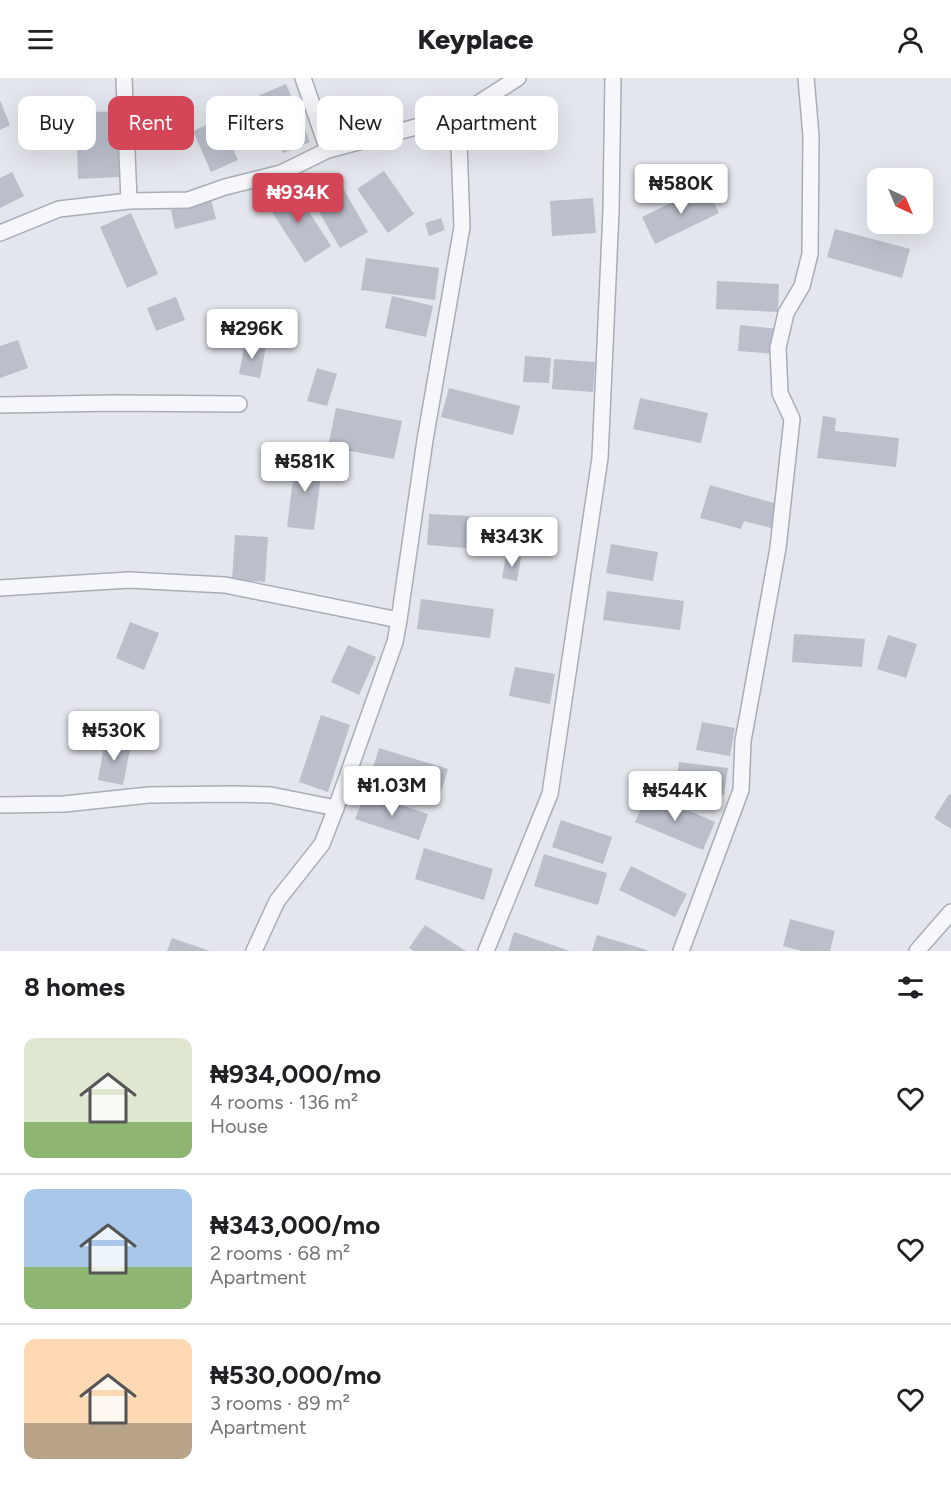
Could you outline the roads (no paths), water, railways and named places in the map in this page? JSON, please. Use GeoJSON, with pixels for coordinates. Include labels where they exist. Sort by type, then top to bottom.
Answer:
{"type":"FeatureCollection","features":[{"type":"Feature","properties":{"kind":"street"},"geometry":{"type":"LineString","coordinates":[[124,78],[129,201]]}},
{"type":"Feature","properties":{"kind":"street"},"geometry":{"type":"LineString","coordinates":[[303,78],[317,118]]}},
{"type":"Feature","properties":{"kind":"street"},"geometry":{"type":"LineString","coordinates":[[490,96],[518,78]]}},
{"type":"Feature","properties":{"kind":"street"},"geometry":{"type":"LineString","coordinates":[[486,951],[550,794],[599,469],[611,211],[613,78]]}},
{"type":"Feature","properties":{"kind":"street"},"geometry":{"type":"LineString","coordinates":[[681,951],[741,790],[743,741],[778,548],[792,419],[780,393],[778,348],[786,313],[802,286],[810,254],[811,136],[806,78]]}},
{"type":"Feature","properties":{"kind":"street"},"geometry":{"type":"LineString","coordinates":[[0,233],[59,209],[129,201],[188,201],[225,187],[281,173],[328,150]]}},
{"type":"Feature","properties":{"kind":"street"},"geometry":{"type":"LineString","coordinates":[[254,951],[277,901],[322,844],[395,642],[425,440],[462,227],[459,150]]}},
{"type":"Feature","properties":{"kind":"street"},"geometry":{"type":"LineString","coordinates":[[0,405],[239,404]]}},
{"type":"Feature","properties":{"kind":"street"},"geometry":{"type":"LineString","coordinates":[[0,588],[129,580],[225,585],[399,620]]}},
{"type":"Feature","properties":{"kind":"street"},"geometry":{"type":"LineString","coordinates":[[0,805],[64,804],[149,795],[233,794],[271,795],[336,808]]}},
{"type":"Feature","properties":{"kind":"street"},"geometry":{"type":"LineString","coordinates":[[917,951],[951,912]]}}]}
